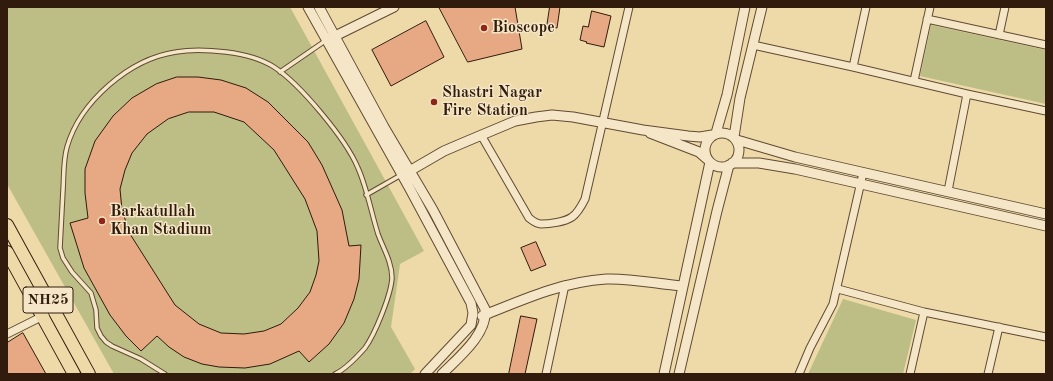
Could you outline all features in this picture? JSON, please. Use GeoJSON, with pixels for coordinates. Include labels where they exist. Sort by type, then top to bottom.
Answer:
{"type":"FeatureCollection","features":[{"type":"Feature","properties":{"kind":"main road","name":"NH25"},"geometry":{"type":"LineString","coordinates":[[7,225],[89,374]]}},
{"type":"Feature","properties":{"kind":"main road","name":"NH25"},"geometry":{"type":"LineString","coordinates":[[7,252],[74,374]]}},
{"type":"Feature","properties":{"kind":"street"},"geometry":{"type":"LineString","coordinates":[[308,7],[330,38],[410,170],[433,210],[485,309],[486,314],[479,334],[442,374]]}},
{"type":"Feature","properties":{"kind":"street"},"geometry":{"type":"LineString","coordinates":[[319,7],[330,38],[401,175],[468,297],[473,313],[471,325],[425,374]]}},
{"type":"Feature","properties":{"kind":"street"},"geometry":{"type":"LineString","coordinates":[[330,38],[394,7]]}},
{"type":"Feature","properties":{"kind":"street"},"geometry":{"type":"LineString","coordinates":[[481,135],[529,218],[540,224],[568,219],[573,216],[585,199],[629,7]]}},
{"type":"Feature","properties":{"kind":"street"},"geometry":{"type":"LineString","coordinates":[[664,374],[708,160],[704,148],[708,139],[714,134],[727,95],[745,7]]}},
{"type":"Feature","properties":{"kind":"street"},"geometry":{"type":"LineString","coordinates":[[679,374],[717,211],[731,164],[739,154],[738,145],[735,139],[740,98],[762,7]]}},
{"type":"Feature","properties":{"kind":"street"},"geometry":{"type":"LineString","coordinates":[[854,67],[866,7]]}},
{"type":"Feature","properties":{"kind":"street"},"geometry":{"type":"LineString","coordinates":[[914,81],[930,7]]}},
{"type":"Feature","properties":{"kind":"street"},"geometry":{"type":"LineString","coordinates":[[999,35],[1005,7]]}},
{"type":"Feature","properties":{"kind":"street"},"geometry":{"type":"LineString","coordinates":[[927,18],[1046,45]]}},
{"type":"Feature","properties":{"kind":"street"},"geometry":{"type":"LineString","coordinates":[[753,45],[1046,111]]}},
{"type":"Feature","properties":{"kind":"street"},"geometry":{"type":"LineString","coordinates":[[948,191],[967,94]]}},
{"type":"Feature","properties":{"kind":"street"},"geometry":{"type":"LineString","coordinates":[[401,175],[444,151],[515,121],[552,115],[573,117],[643,130],[700,137],[727,133],[735,139],[795,157],[1046,214]]}},
{"type":"Feature","properties":{"kind":"street"},"geometry":{"type":"LineString","coordinates":[[643,130],[699,152],[718,167],[731,164],[759,163],[795,169],[1046,226]]}},
{"type":"Feature","properties":{"kind":"street"},"geometry":{"type":"LineString","coordinates":[[799,374],[810,348],[833,304],[838,289],[863,173]]}},
{"type":"Feature","properties":{"kind":"street"},"geometry":{"type":"LineString","coordinates":[[472,320],[512,303],[565,285],[606,279],[682,286]]}},
{"type":"Feature","properties":{"kind":"street"},"geometry":{"type":"LineString","coordinates":[[546,374],[565,285]]}},
{"type":"Feature","properties":{"kind":"street"},"geometry":{"type":"LineString","coordinates":[[838,289],[924,312],[1046,336]]}},
{"type":"Feature","properties":{"kind":"street"},"geometry":{"type":"LineString","coordinates":[[7,334],[54,310]]}},
{"type":"Feature","properties":{"kind":"street"},"geometry":{"type":"LineString","coordinates":[[910,374],[924,312]]}},
{"type":"Feature","properties":{"kind":"street"},"geometry":{"type":"LineString","coordinates":[[988,374],[999,327]]}},
{"type":"Feature","properties":{"kind":"lane"},"geometry":{"type":"LineString","coordinates":[[280,72],[330,38]]}},
{"type":"Feature","properties":{"kind":"lane"},"geometry":{"type":"LineString","coordinates":[[165,374],[141,359],[106,342],[96,328],[96,310],[91,293],[72,272],[63,258],[60,248],[64,162],[75,128],[90,105],[109,84],[147,60],[174,52],[203,50],[231,53],[254,58],[273,66],[293,82],[320,112],[344,143],[358,168],[382,245],[391,267],[392,279],[380,318],[366,346],[354,360],[337,374]]}},
{"type":"Feature","properties":{"kind":"lane"},"geometry":{"type":"LineString","coordinates":[[366,195],[401,175]]}},
{"type":"Feature","properties":{"kind":"green space"},"geometry":{"type":"Polygon","coordinates":[[[7,7],[290,7],[424,251],[400,264],[391,327],[415,369],[410,374],[114,374],[7,184],[7,7]]]}},
{"type":"Feature","properties":{"kind":"green space"},"geometry":{"type":"Polygon","coordinates":[[[931,25],[1046,50],[1046,104],[920,76],[931,25]]]}},
{"type":"Feature","properties":{"kind":"green space"},"geometry":{"type":"Polygon","coordinates":[[[843,299],[916,320],[903,374],[808,374],[843,299]]]}},
{"type":"Feature","properties":{"kind":"building","name":"Bioscope"},"geometry":{"type":"Polygon","coordinates":[[[439,7],[515,7],[522,49],[468,62],[439,7]]]}},
{"type":"Feature","properties":{"kind":"building"},"geometry":{"type":"Polygon","coordinates":[[[550,7],[560,7],[557,28],[547,27],[550,7]]]}},
{"type":"Feature","properties":{"kind":"building"},"geometry":{"type":"Polygon","coordinates":[[[592,11],[611,16],[604,47],[580,40],[583,26],[588,27],[592,11]]]}},
{"type":"Feature","properties":{"kind":"building"},"geometry":{"type":"Polygon","coordinates":[[[426,21],[444,57],[391,86],[372,50],[426,21]]]}},
{"type":"Feature","properties":{"kind":"building","name":"Barkatullah Khan Stadium"},"geometry":{"type":"Polygon","coordinates":[[[177,77],[198,77],[221,80],[246,88],[268,102],[308,142],[322,165],[342,210],[349,246],[361,245],[359,279],[354,299],[344,323],[329,344],[309,362],[299,351],[270,364],[245,368],[219,367],[202,364],[184,357],[169,347],[157,336],[141,351],[126,336],[110,315],[84,268],[70,223],[88,218],[85,193],[85,169],[95,141],[113,116],[132,98],[156,84],[177,77]],[[189,112],[168,119],[147,134],[132,153],[125,170],[120,189],[122,210],[130,234],[175,305],[199,324],[221,333],[244,334],[264,331],[281,324],[298,308],[310,292],[319,261],[317,231],[305,199],[274,150],[244,122],[214,112],[189,112]]]}},
{"type":"Feature","properties":{"kind":"building"},"geometry":{"type":"Polygon","coordinates":[[[536,242],[546,265],[531,271],[521,248],[536,242]]]}},
{"type":"Feature","properties":{"kind":"building"},"geometry":{"type":"Polygon","coordinates":[[[521,316],[537,319],[525,374],[509,374],[521,316]]]}},
{"type":"Feature","properties":{"kind":"building"},"geometry":{"type":"Polygon","coordinates":[[[23,333],[46,374],[7,374],[7,343],[23,333]]]}},
{"type":"Feature","properties":{"kind":"place","name":"Bioscope"},"geometry":{"type":"Point","coordinates":[484,28]}},
{"type":"Feature","properties":{"kind":"place","name":"Shastri Nagar Fire Station"},"geometry":{"type":"Point","coordinates":[434,102]}},
{"type":"Feature","properties":{"kind":"place","name":"Barkatullah Khan Stadium"},"geometry":{"type":"Point","coordinates":[102,221]}}]}
